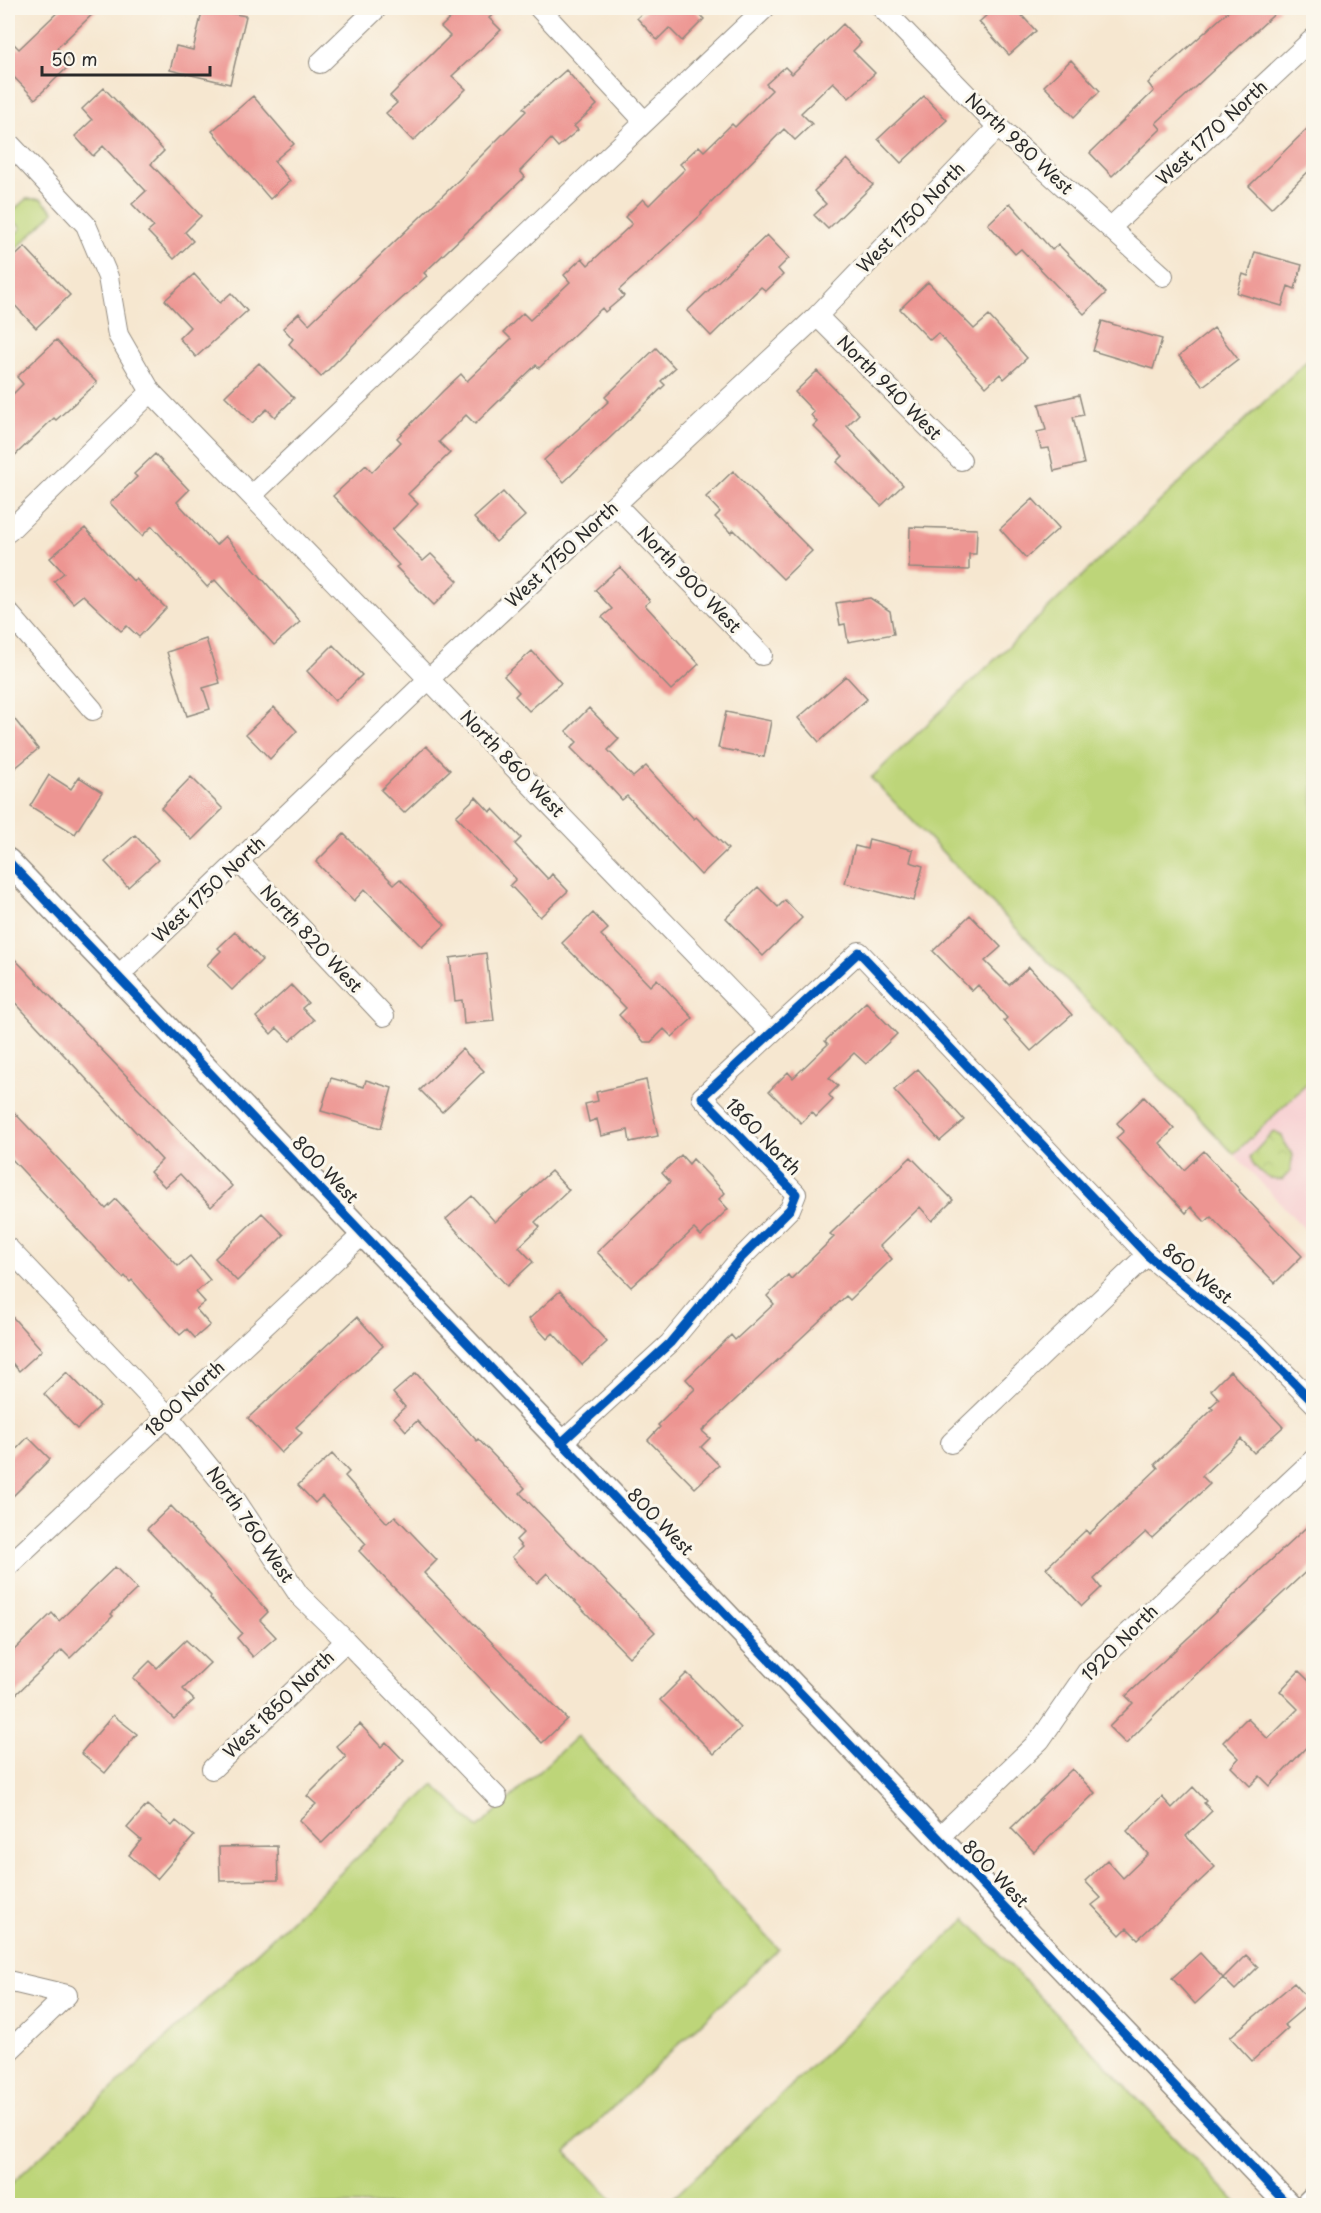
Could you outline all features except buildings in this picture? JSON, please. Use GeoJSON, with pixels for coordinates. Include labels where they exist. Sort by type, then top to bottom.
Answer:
{"type":"FeatureCollection","features":[{"type":"Feature","properties":{"kind":"street"},"geometry":{"type":"LineString","coordinates":[[320,63],[377,8]]}},
{"type":"Feature","properties":{"kind":"street"},"geometry":{"type":"LineString","coordinates":[[539,8],[645,122]]}},
{"type":"Feature","properties":{"kind":"street"},"geometry":{"type":"LineString","coordinates":[[252,495],[765,8]]}},
{"type":"Feature","properties":{"kind":"street","name":"North 980 West"},"geometry":{"type":"LineString","coordinates":[[882,8],[998,127],[1163,276]]}},
{"type":"Feature","properties":{"kind":"street","name":"West 1770 North"},"geometry":{"type":"LineString","coordinates":[[1110,228],[1314,38]]}},
{"type":"Feature","properties":{"kind":"street","name":"West 1750 North"},"geometry":{"type":"LineString","coordinates":[[118,976],[430,678],[817,316],[998,127]]}},
{"type":"Feature","properties":{"kind":"street","name":"North 860 West"},"geometry":{"type":"LineString","coordinates":[[8,142],[86,225],[108,277],[118,335],[151,392],[771,1033]]}},
{"type":"Feature","properties":{"kind":"street","name":"North 940 West"},"geometry":{"type":"LineString","coordinates":[[817,316],[961,460]]}},
{"type":"Feature","properties":{"kind":"street"},"geometry":{"type":"LineString","coordinates":[[8,532],[151,392]]}},
{"type":"Feature","properties":{"kind":"street","name":"North 900 West"},"geometry":{"type":"LineString","coordinates":[[616,505],[762,656]]}},
{"type":"Feature","properties":{"kind":"street"},"geometry":{"type":"LineString","coordinates":[[8,612],[93,710]]}},
{"type":"Feature","properties":{"kind":"street","name":"800 West"},"geometry":{"type":"LineString","coordinates":[[8,861],[1289,2205]]}},
{"type":"Feature","properties":{"kind":"street","name":"North 820 West"},"geometry":{"type":"LineString","coordinates":[[239,862],[384,1016]]}},
{"type":"Feature","properties":{"kind":"street","name":"1860 North"},"geometry":{"type":"LineString","coordinates":[[561,1443],[670,1343],[740,1260],[790,1209],[796,1194],[702,1097],[859,952],[944,1041]]}},
{"type":"Feature","properties":{"kind":"street","name":"860 West"},"geometry":{"type":"LineString","coordinates":[[944,1041],[1147,1255],[1258,1346],[1314,1403]]}},
{"type":"Feature","properties":{"kind":"street","name":"1800 North"},"geometry":{"type":"LineString","coordinates":[[8,1566],[363,1234]]}},
{"type":"Feature","properties":{"kind":"street","name":"North 760 West"},"geometry":{"type":"LineString","coordinates":[[8,1248],[167,1415],[235,1499],[299,1595],[497,1797]]}},
{"type":"Feature","properties":{"kind":"street"},"geometry":{"type":"LineString","coordinates":[[951,1443],[1147,1255]]}},
{"type":"Feature","properties":{"kind":"street","name":"1920 North"},"geometry":{"type":"LineString","coordinates":[[938,1838],[1040,1740],[1087,1672],[1314,1459]]}},
{"type":"Feature","properties":{"kind":"street","name":"West 1850 North"},"geometry":{"type":"LineString","coordinates":[[212,1769],[346,1641]]}},
{"type":"Feature","properties":{"kind":"street"},"geometry":{"type":"LineString","coordinates":[[8,1982],[67,1995],[8,2052]]}},
{"type":"Feature","properties":{"kind":"street"},"geometry":{"type":"LineString","coordinates":[[1306,2205],[1314,2199]]}},
{"type":"Feature","properties":{"kind":"shaded area"},"geometry":{"type":"Polygon","coordinates":[[[1313,1078],[1313,1238],[1234,1154],[1313,1078]]]}},
{"type":"Feature","properties":{"kind":"green space"},"geometry":{"type":"Polygon","coordinates":[[[26,199],[41,199],[54,212],[8,257],[8,242],[21,228],[8,215],[26,199]]]}},
{"type":"Feature","properties":{"kind":"green space"},"geometry":{"type":"Polygon","coordinates":[[[1313,355],[1313,1078],[1234,1154],[871,778],[1313,355]]]}},
{"type":"Feature","properties":{"kind":"green space"},"geometry":{"type":"Polygon","coordinates":[[[1274,1131],[1282,1135],[1284,1144],[1293,1155],[1290,1171],[1282,1180],[1272,1179],[1263,1174],[1250,1157],[1274,1131]]]}},
{"type":"Feature","properties":{"kind":"green space"},"geometry":{"type":"Polygon","coordinates":[[[577,1736],[779,1949],[566,2152],[619,2205],[8,2205],[8,2187],[434,1785],[478,1828],[577,1736]]]}},
{"type":"Feature","properties":{"kind":"green space"},"geometry":{"type":"Polygon","coordinates":[[[966,1919],[1239,2205],[666,2205],[966,1919]]]}},
{"type":"Feature","properties":{"kind":"cycle path"},"geometry":{"type":"LineString","coordinates":[[8,861],[1289,2206]]}},
{"type":"Feature","properties":{"kind":"cycle path"},"geometry":{"type":"LineString","coordinates":[[561,1443],[670,1343],[739,1260],[790,1209],[796,1194],[702,1097],[859,952],[1147,1255],[1258,1346],[1314,1403]]}}]}
